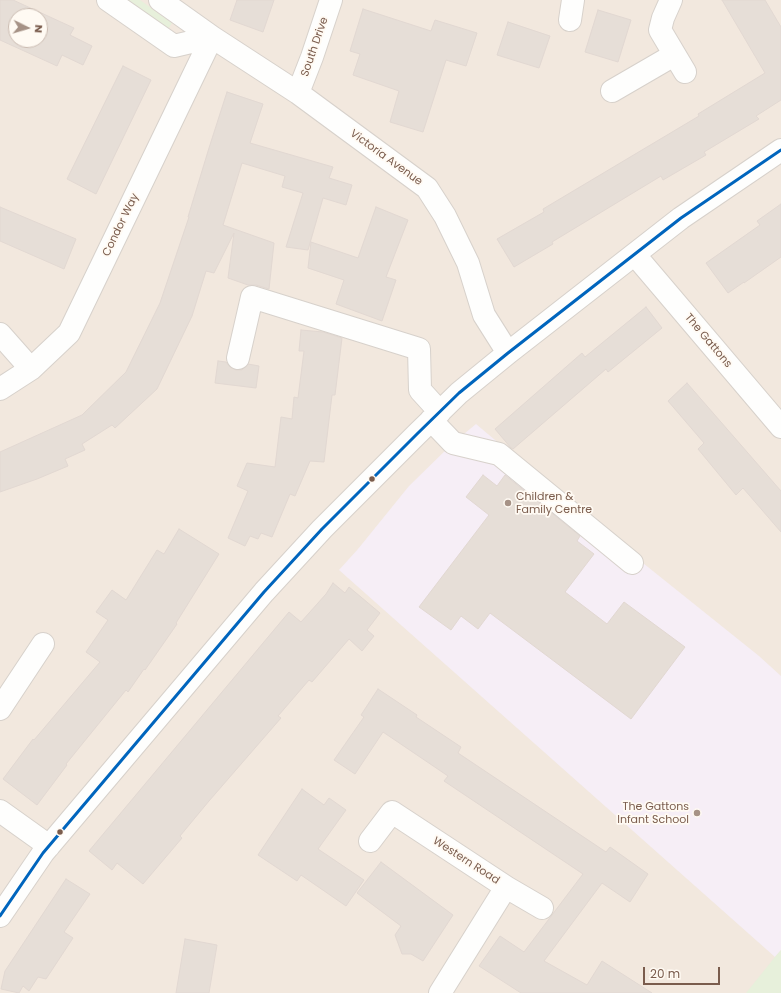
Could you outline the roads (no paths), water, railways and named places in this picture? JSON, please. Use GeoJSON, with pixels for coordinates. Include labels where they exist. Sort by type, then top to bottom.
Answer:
{"type":"FeatureCollection","features":[{"type":"Feature","properties":{"kind":"street"},"geometry":{"type":"LineString","coordinates":[[108,0],[174,46],[212,37]]}},
{"type":"Feature","properties":{"kind":"street","name":"Victoria Avenue"},"geometry":{"type":"LineString","coordinates":[[160,0],[212,37],[298,93],[427,188],[445,216],[468,263],[484,314],[508,353]]}},
{"type":"Feature","properties":{"kind":"street","name":"South Drive"},"geometry":{"type":"LineString","coordinates":[[298,93],[331,0]]}},
{"type":"Feature","properties":{"kind":"street"},"geometry":{"type":"LineString","coordinates":[[612,91],[680,63],[660,30],[670,0]]}},
{"type":"Feature","properties":{"kind":"street","name":"Condor Way"},"geometry":{"type":"LineString","coordinates":[[0,389],[31,369],[69,333],[212,37]]}},
{"type":"Feature","properties":{"kind":"street"},"geometry":{"type":"LineString","coordinates":[[0,916],[42,853],[264,592],[322,529],[459,393],[681,218],[781,150]]}},
{"type":"Feature","properties":{"kind":"street","name":"The Gattons"},"geometry":{"type":"LineString","coordinates":[[634,255],[781,427]]}},
{"type":"Feature","properties":{"kind":"street"},"geometry":{"type":"LineString","coordinates":[[238,358],[252,297],[419,349],[420,390],[453,443],[499,454],[632,563]]}},
{"type":"Feature","properties":{"kind":"street"},"geometry":{"type":"LineString","coordinates":[[0,334],[31,369]]}},
{"type":"Feature","properties":{"kind":"street"},"geometry":{"type":"LineString","coordinates":[[0,709],[43,644]]}},
{"type":"Feature","properties":{"kind":"street"},"geometry":{"type":"LineString","coordinates":[[0,811],[49,846]]}},
{"type":"Feature","properties":{"kind":"street","name":"Western Road"},"geometry":{"type":"LineString","coordinates":[[370,841],[392,812],[506,887],[440,993]]}},
{"type":"Feature","properties":{"kind":"street"},"geometry":{"type":"LineString","coordinates":[[506,887],[542,908]]}},
{"type":"Feature","properties":{"kind":"place","name":"Children & Family Centre"},"geometry":{"type":"Point","coordinates":[508,503]}},
{"type":"Feature","properties":{"kind":"place","name":"The Gattons Infant School"},"geometry":{"type":"Point","coordinates":[697,813]}}]}
